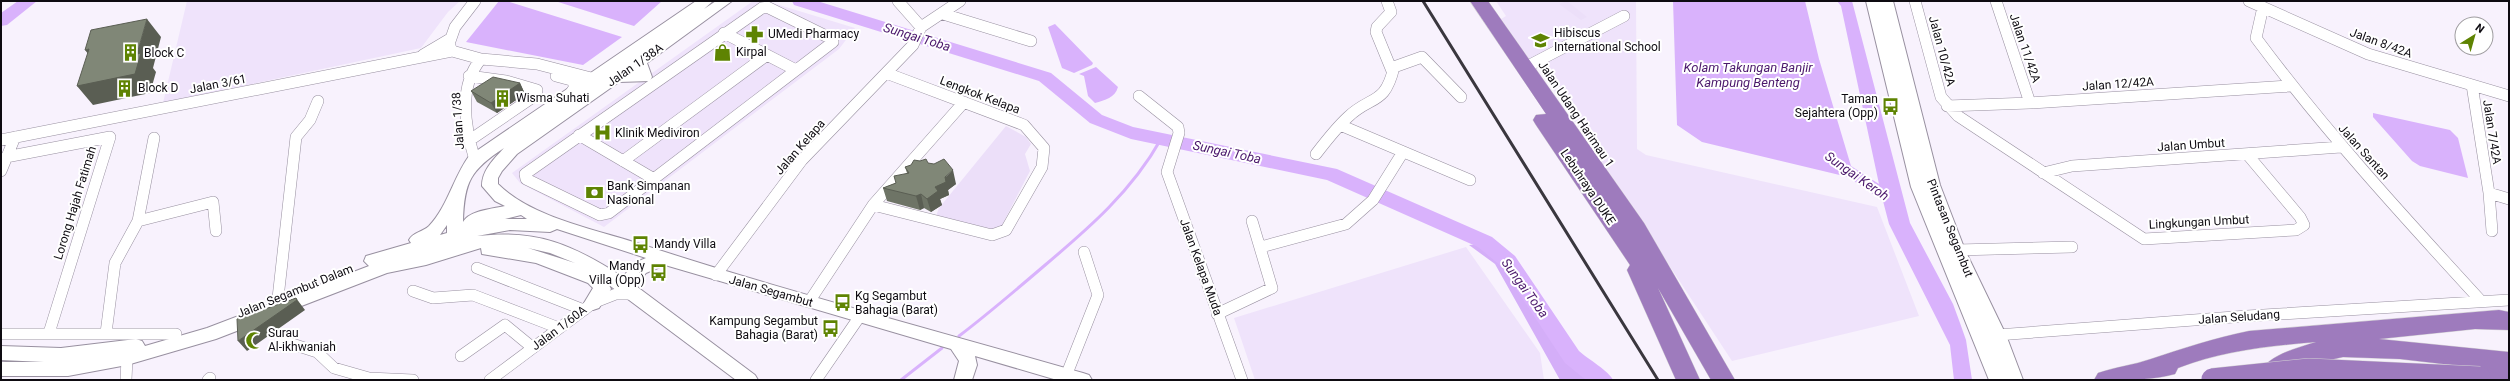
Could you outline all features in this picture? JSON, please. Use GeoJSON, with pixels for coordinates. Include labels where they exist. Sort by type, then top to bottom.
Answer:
{"type":"FeatureCollection","features":[{"type":"Feature","properties":{"kind":"highway","name":"Lebuhraya DUKE"},"geometry":{"type":"LineString","coordinates":[[1464,1],[1642,249]]}},
{"type":"Feature","properties":{"kind":"highway","name":"Lebuhraya DUKE"},"geometry":{"type":"LineString","coordinates":[[1479,1],[1636,229],[1708,378]]}},
{"type":"Feature","properties":{"kind":"highway"},"geometry":{"type":"LineString","coordinates":[[1642,249],[1639,274],[1708,378]]}},
{"type":"Feature","properties":{"kind":"highway"},"geometry":{"type":"LineString","coordinates":[[2153,368],[2182,355],[2232,342],[2299,333],[2396,328],[2461,322],[2509,321]]}},
{"type":"Feature","properties":{"kind":"highway"},"geometry":{"type":"LineString","coordinates":[[2106,380],[2153,368],[2191,365],[2288,345],[2336,340],[2369,344],[2390,350]]}},
{"type":"Feature","properties":{"kind":"highway"},"geometry":{"type":"LineString","coordinates":[[2265,380],[2282,365],[2296,358],[2351,348],[2418,352],[2509,362]]}},
{"type":"Feature","properties":{"kind":"highway"},"geometry":{"type":"LineString","coordinates":[[2209,380],[2309,369],[2360,370],[2509,379]]}},
{"type":"Feature","properties":{"kind":"main road","name":"Jalan 1/38A"},"geometry":{"type":"LineString","coordinates":[[455,235],[454,203],[462,176],[475,160],[595,79],[706,1]]}},
{"type":"Feature","properties":{"kind":"main road","name":"Jalan 1/38A"},"geometry":{"type":"LineString","coordinates":[[587,233],[522,209],[500,197],[490,186],[490,178],[496,167],[510,150],[725,1]]}},
{"type":"Feature","properties":{"kind":"main road","name":"Pintasan Segambut"},"geometry":{"type":"LineString","coordinates":[[1873,1],[1919,187],[1998,380]]}},
{"type":"Feature","properties":{"kind":"main road","name":"Pintasan Segambut"},"geometry":{"type":"LineString","coordinates":[[1886,1],[1932,185],[1957,250],[1997,335],[2014,380]]}},
{"type":"Feature","properties":{"kind":"main road"},"geometry":{"type":"LineString","coordinates":[[571,95],[592,87],[627,68],[660,33]]}},
{"type":"Feature","properties":{"kind":"main road"},"geometry":{"type":"LineString","coordinates":[[627,68],[650,80]]}},
{"type":"Feature","properties":{"kind":"main road"},"geometry":{"type":"LineString","coordinates":[[627,68],[650,80]]}},
{"type":"Feature","properties":{"kind":"main road"},"geometry":{"type":"LineString","coordinates":[[383,257],[434,231],[454,203]]}},
{"type":"Feature","properties":{"kind":"main road"},"geometry":{"type":"LineString","coordinates":[[455,235],[484,217],[522,209]]}},
{"type":"Feature","properties":{"kind":"main road","name":"Jalan Segambut Dalam"},"geometry":{"type":"LineString","coordinates":[[1,353],[61,355],[142,345],[210,324],[383,257],[455,235],[510,224],[554,227],[587,233]]}},
{"type":"Feature","properties":{"kind":"main road","name":"Jalan Segambut"},"geometry":{"type":"LineString","coordinates":[[587,233],[716,275],[1074,378]]}},
{"type":"Feature","properties":{"kind":"main road"},"geometry":{"type":"LineString","coordinates":[[455,235],[472,243],[496,240],[514,240],[553,247],[580,258],[630,291],[748,380]]}},
{"type":"Feature","properties":{"kind":"main road","name":"Jalan Segambut Dalam"},"geometry":{"type":"LineString","coordinates":[[1,369],[68,369],[128,358],[210,334],[385,267],[426,259],[472,243]]}},
{"type":"Feature","properties":{"kind":"main road"},"geometry":{"type":"LineString","coordinates":[[426,259],[490,250],[538,256],[596,280],[602,289],[588,307]]}},
{"type":"Feature","properties":{"kind":"main road"},"geometry":{"type":"LineString","coordinates":[[630,291],[640,268],[664,258]]}},
{"type":"Feature","properties":{"kind":"main road"},"geometry":{"type":"LineString","coordinates":[[957,344],[965,352],[969,361],[966,375]]}},
{"type":"Feature","properties":{"kind":"main road"},"geometry":{"type":"LineString","coordinates":[[966,375],[984,361],[1001,357]]}},
{"type":"Feature","properties":{"kind":"street"},"geometry":{"type":"LineString","coordinates":[[475,1],[455,27],[449,44],[452,51],[481,59],[528,65],[571,80],[576,85],[571,95]]}},
{"type":"Feature","properties":{"kind":"street"},"geometry":{"type":"LineString","coordinates":[[896,2],[920,29],[943,14],[959,1]]}},
{"type":"Feature","properties":{"kind":"street"},"geometry":{"type":"LineString","coordinates":[[1387,1],[1391,12],[1377,27],[1376,32],[1392,71]]}},
{"type":"Feature","properties":{"kind":"street","name":"Jalan Udang Harimau 1"},"geometry":{"type":"LineString","coordinates":[[1487,1],[1642,249]]}},
{"type":"Feature","properties":{"kind":"street","name":"Jalan 10/42A"},"geometry":{"type":"LineString","coordinates":[[1915,1],[1941,98],[1947,106]]}},
{"type":"Feature","properties":{"kind":"street","name":"Jalan 11/42A"},"geometry":{"type":"LineString","coordinates":[[1996,1],[2030,103]]}},
{"type":"Feature","properties":{"kind":"street","name":"Jalan 8/42A"},"geometry":{"type":"LineString","coordinates":[[2249,1],[2368,54],[2509,96]]}},
{"type":"Feature","properties":{"kind":"street"},"geometry":{"type":"LineString","coordinates":[[762,8],[767,8],[832,39],[833,42],[609,212],[600,215],[526,179],[525,174],[579,135],[650,80],[724,33],[762,8]]}},
{"type":"Feature","properties":{"kind":"street","name":"Jalan Santan"},"geometry":{"type":"LineString","coordinates":[[2263,8],[2256,38],[2290,86],[2341,147],[2481,301]]}},
{"type":"Feature","properties":{"kind":"street"},"geometry":{"type":"LineString","coordinates":[[943,14],[1031,41]]}},
{"type":"Feature","properties":{"kind":"street"},"geometry":{"type":"LineString","coordinates":[[1528,66],[1624,16]]}},
{"type":"Feature","properties":{"kind":"street","name":"Jalan Kelapa"},"geometry":{"type":"LineString","coordinates":[[716,275],[802,160],[913,44],[920,29]]}},
{"type":"Feature","properties":{"kind":"street"},"geometry":{"type":"LineString","coordinates":[[724,33],[796,70]]}},
{"type":"Feature","properties":{"kind":"street","name":"Jalan 3/61"},"geometry":{"type":"LineString","coordinates":[[416,59],[450,39]]}},
{"type":"Feature","properties":{"kind":"street","name":"Jalan 3/61"},"geometry":{"type":"LineString","coordinates":[[1,140],[452,51]]}},
{"type":"Feature","properties":{"kind":"street"},"geometry":{"type":"LineString","coordinates":[[623,161],[766,55]]}},
{"type":"Feature","properties":{"kind":"street"},"geometry":{"type":"LineString","coordinates":[[1316,154],[1340,125],[1350,116],[1375,101],[1390,84],[1392,71],[1396,66],[1422,57],[1441,74],[1461,97]]}},
{"type":"Feature","properties":{"kind":"street","name":"Jalan 1/38"},"geometry":{"type":"LineString","coordinates":[[475,160],[470,140],[469,76],[481,59]]}},
{"type":"Feature","properties":{"kind":"street"},"geometry":{"type":"LineString","coordinates":[[528,65],[537,64],[595,79]]}},
{"type":"Feature","properties":{"kind":"street","name":"Lengkok Kelapa"},"geometry":{"type":"LineString","coordinates":[[873,205],[992,235],[1006,230],[1042,167],[1044,148],[1024,125],[886,73]]}},
{"type":"Feature","properties":{"kind":"street"},"geometry":{"type":"LineString","coordinates":[[469,76],[506,81],[536,90],[536,95],[470,140]]}},
{"type":"Feature","properties":{"kind":"street","name":"Jalan 7/42A"},"geometry":{"type":"LineString","coordinates":[[2472,85],[2489,193],[2492,230]]}},
{"type":"Feature","properties":{"kind":"street","name":"Jalan 12/42A"},"geometry":{"type":"LineString","coordinates":[[1947,106],[2030,103],[2290,86]]}},
{"type":"Feature","properties":{"kind":"street","name":"Jalan Kelapa Muda"},"geometry":{"type":"LineString","coordinates":[[1139,96],[1178,127],[1179,134],[1172,152],[1167,172],[1242,380]]}},
{"type":"Feature","properties":{"kind":"street"},"geometry":{"type":"LineString","coordinates":[[278,298],[296,138],[310,120],[318,101]]}},
{"type":"Feature","properties":{"kind":"street"},"geometry":{"type":"LineString","coordinates":[[810,302],[842,250],[873,205],[964,102]]}},
{"type":"Feature","properties":{"kind":"street","name":"Lingkungan Umbut"},"geometry":{"type":"LineString","coordinates":[[1947,106],[2043,173],[2144,239],[2296,230],[2304,225],[2300,217],[2247,154]]}},
{"type":"Feature","properties":{"kind":"street"},"geometry":{"type":"LineString","coordinates":[[1340,125],[1470,180]]}},
{"type":"Feature","properties":{"kind":"street"},"geometry":{"type":"LineString","coordinates":[[579,135],[654,179]]}},
{"type":"Feature","properties":{"kind":"street"},"geometry":{"type":"LineString","coordinates":[[1,171],[14,137]]}},
{"type":"Feature","properties":{"kind":"street","name":"Lorong Hajah Fatimah"},"geometry":{"type":"LineString","coordinates":[[6,157],[110,137],[49,333]]}},
{"type":"Feature","properties":{"kind":"street"},"geometry":{"type":"LineString","coordinates":[[106,333],[115,263],[138,221],[154,138]]}},
{"type":"Feature","properties":{"kind":"street","name":"Jalan Umbut"},"geometry":{"type":"LineString","coordinates":[[2043,173],[2072,166],[2341,147]]}},
{"type":"Feature","properties":{"kind":"street"},"geometry":{"type":"LineString","coordinates":[[1261,247],[1346,224],[1373,200],[1403,152]]}},
{"type":"Feature","properties":{"kind":"street"},"geometry":{"type":"LineString","coordinates":[[2489,193],[2509,199]]}},
{"type":"Feature","properties":{"kind":"street"},"geometry":{"type":"LineString","coordinates":[[138,221],[213,202],[216,231]]}},
{"type":"Feature","properties":{"kind":"street"},"geometry":{"type":"LineString","coordinates":[[1217,314],[1272,288],[1261,247],[1252,222]]}},
{"type":"Feature","properties":{"kind":"street"},"geometry":{"type":"LineString","coordinates":[[1957,250],[2072,247]]}},
{"type":"Feature","properties":{"kind":"street"},"geometry":{"type":"LineString","coordinates":[[1074,378],[1098,295],[1084,252]]}},
{"type":"Feature","properties":{"kind":"street"},"geometry":{"type":"LineString","coordinates":[[477,268],[588,307]]}},
{"type":"Feature","properties":{"kind":"street"},"geometry":{"type":"LineString","coordinates":[[413,291],[433,298],[473,295],[559,328]]}},
{"type":"Feature","properties":{"kind":"street","name":"Jalan 1/60A"},"geometry":{"type":"LineString","coordinates":[[490,380],[588,307],[616,294],[630,291]]}},
{"type":"Feature","properties":{"kind":"street","name":"Jalan Seludang"},"geometry":{"type":"LineString","coordinates":[[1997,335],[2509,300]]}},
{"type":"Feature","properties":{"kind":"street"},"geometry":{"type":"LineString","coordinates":[[816,380],[860,316]]}},
{"type":"Feature","properties":{"kind":"street"},"geometry":{"type":"LineString","coordinates":[[461,356],[506,325],[533,348]]}},
{"type":"Feature","properties":{"kind":"street"},"geometry":{"type":"LineString","coordinates":[[1,334],[176,334]]}},
{"type":"Feature","properties":{"kind":"street"},"geometry":{"type":"LineString","coordinates":[[283,341],[317,352],[334,368],[362,376],[413,380]]}},
{"type":"Feature","properties":{"kind":"street"},"geometry":{"type":"LineString","coordinates":[[126,380],[128,358]]}},
{"type":"Feature","properties":{"kind":"shaded area"},"geometry":{"type":"Polygon","coordinates":[[[187,1],[460,1],[448,12],[421,48],[163,103],[187,1]]]}},
{"type":"Feature","properties":{"kind":"shaded area"},"geometry":{"type":"Polygon","coordinates":[[[753,1],[766,1],[855,28],[839,49],[604,227],[520,183],[512,173],[753,1]]]}},
{"type":"Feature","properties":{"kind":"shaded area"},"geometry":{"type":"Polygon","coordinates":[[[1496,1],[1636,1],[1637,149],[1646,155],[1877,207],[1919,316],[1732,361],[1533,58],[1529,60],[1501,19],[1506,16],[1496,1]]]}},
{"type":"Feature","properties":{"kind":"shaded area"},"geometry":{"type":"Polygon","coordinates":[[[1567,1],[1587,17],[1581,20],[1559,4],[1567,1]]]}},
{"type":"Feature","properties":{"kind":"shaded area"},"geometry":{"type":"Polygon","coordinates":[[[1006,126],[1026,137],[1031,144],[1025,154],[1030,171],[1001,227],[993,231],[936,216],[939,208],[1006,126]]]}},
{"type":"Feature","properties":{"kind":"shaded area"},"geometry":{"type":"Polygon","coordinates":[[[1480,244],[1506,265],[1563,355],[1590,380],[1560,380],[1495,264],[1469,245],[1480,244]]]}},
{"type":"Feature","properties":{"kind":"shaded area"},"geometry":{"type":"Polygon","coordinates":[[[1466,247],[1540,353],[1544,380],[1255,380],[1234,318],[1466,247]]]}},
{"type":"Feature","properties":{"kind":"water"},"geometry":{"type":"Polygon","coordinates":[[[499,1],[506,1],[622,37],[583,65],[466,42],[499,1]]]}},
{"type":"Feature","properties":{"kind":"water"},"geometry":{"type":"Polygon","coordinates":[[[555,1],[662,1],[634,26],[555,1]]]}},
{"type":"Feature","properties":{"kind":"water","name":"Kolam Takungan Banjir Kampung Benteng"},"geometry":{"type":"Polygon","coordinates":[[[1673,1],[1805,1],[1819,59],[1851,166],[1879,184],[1841,6],[1837,1],[1852,1],[1910,223],[1953,304],[1966,340],[1972,380],[1954,380],[1950,345],[1889,224],[1883,201],[1848,177],[1702,142],[1677,125],[1673,1]]]}},
{"type":"Feature","properties":{"kind":"water"},"geometry":{"type":"Polygon","coordinates":[[[1055,24],[1093,63],[1092,65],[1074,73],[1062,68],[1048,27],[1055,24]]]}},
{"type":"Feature","properties":{"kind":"water"},"geometry":{"type":"Polygon","coordinates":[[[1096,67],[1118,87],[1115,94],[1106,100],[1095,103],[1088,96],[1084,76],[1079,74],[1096,67]]]}},
{"type":"Feature","properties":{"kind":"water"},"geometry":{"type":"Polygon","coordinates":[[[2373,113],[2450,130],[2458,138],[2468,178],[2420,166],[2412,161],[2373,117],[2373,113]]]}},
{"type":"Feature","properties":{"kind":"building"},"geometry":{"type":"Polygon","coordinates":[[[147,19],[137,54],[141,53],[135,74],[77,86],[89,49],[85,50],[91,30],[147,19]]]}},
{"type":"Feature","properties":{"kind":"building"},"geometry":{"type":"Polygon","coordinates":[[[493,77],[520,83],[491,103],[471,91],[493,77]]]}},
{"type":"Feature","properties":{"kind":"building"},"geometry":{"type":"Polygon","coordinates":[[[926,159],[928,163],[934,164],[944,159],[953,170],[945,177],[946,182],[935,187],[938,191],[927,199],[921,194],[916,196],[883,188],[896,183],[894,176],[909,173],[905,167],[911,165],[914,160],[920,161],[926,159]]]}},
{"type":"Feature","properties":{"kind":"building"},"geometry":{"type":"Polygon","coordinates":[[[296,298],[297,300],[238,341],[237,319],[296,298]]]}},
{"type":"Feature","properties":{"kind":"waterway","name":"Sungai Toba"},"geometry":{"type":"LineString","coordinates":[[1,21],[29,1]]}},
{"type":"Feature","properties":{"kind":"waterway","name":"Sungai Toba"},"geometry":{"type":"LineString","coordinates":[[800,1],[1045,77],[1091,116],[1100,122],[1115,128],[1131,133],[1331,174],[1485,242],[1508,261],[1572,357],[1586,370],[1603,380]]}},
{"type":"Feature","properties":{"kind":"waterway"},"geometry":{"type":"LineString","coordinates":[[959,336],[1061,252],[1093,223],[1137,175],[1161,139]]}},
{"type":"Feature","properties":{"kind":"waterway"},"geometry":{"type":"LineString","coordinates":[[901,380],[942,348]]}},
{"type":"Feature","properties":{"kind":"railway"},"geometry":{"type":"LineString","coordinates":[[1423,1],[1658,380]]}},
{"type":"Feature","properties":{"kind":"place","name":"UMedi Pharmacy"},"geometry":{"type":"Point","coordinates":[755,34]}},
{"type":"Feature","properties":{"kind":"place","name":"Hibiscus International School"},"geometry":{"type":"Point","coordinates":[1541,40]}},
{"type":"Feature","properties":{"kind":"place","name":"Kirpal"},"geometry":{"type":"Point","coordinates":[723,52]}},
{"type":"Feature","properties":{"kind":"place","name":"Block C"},"geometry":{"type":"Point","coordinates":[131,53]}},
{"type":"Feature","properties":{"kind":"place","name":"Block D"},"geometry":{"type":"Point","coordinates":[125,88]}},
{"type":"Feature","properties":{"kind":"place","name":"Wisma Suhati"},"geometry":{"type":"Point","coordinates":[503,98]}},
{"type":"Feature","properties":{"kind":"place","name":"Taman Sejahtera (Opp)"},"geometry":{"type":"Point","coordinates":[1891,106]}},
{"type":"Feature","properties":{"kind":"place","name":"Klinik Mediviron"},"geometry":{"type":"Point","coordinates":[602,133]}},
{"type":"Feature","properties":{"kind":"place","name":"Bank Simpanan Nasional"},"geometry":{"type":"Point","coordinates":[594,193]}},
{"type":"Feature","properties":{"kind":"place","name":"Mandy Villa"},"geometry":{"type":"Point","coordinates":[641,244]}},
{"type":"Feature","properties":{"kind":"place","name":"Mandy Villa (Opp)"},"geometry":{"type":"Point","coordinates":[658,273]}},
{"type":"Feature","properties":{"kind":"place","name":"Kg Segambut Bahagia (Barat)"},"geometry":{"type":"Point","coordinates":[842,303]}},
{"type":"Feature","properties":{"kind":"place","name":"Kampung Segambut Bahagia (Barat)"},"geometry":{"type":"Point","coordinates":[831,328]}},
{"type":"Feature","properties":{"kind":"place","name":"Surau Al-ikhwaniah"},"geometry":{"type":"Point","coordinates":[255,340]}},
{"type":"Feature","properties":{"kind":"water label","name":"Sungai Keroh"},"geometry":{"type":"Point","coordinates":[1857,176]}}]}
